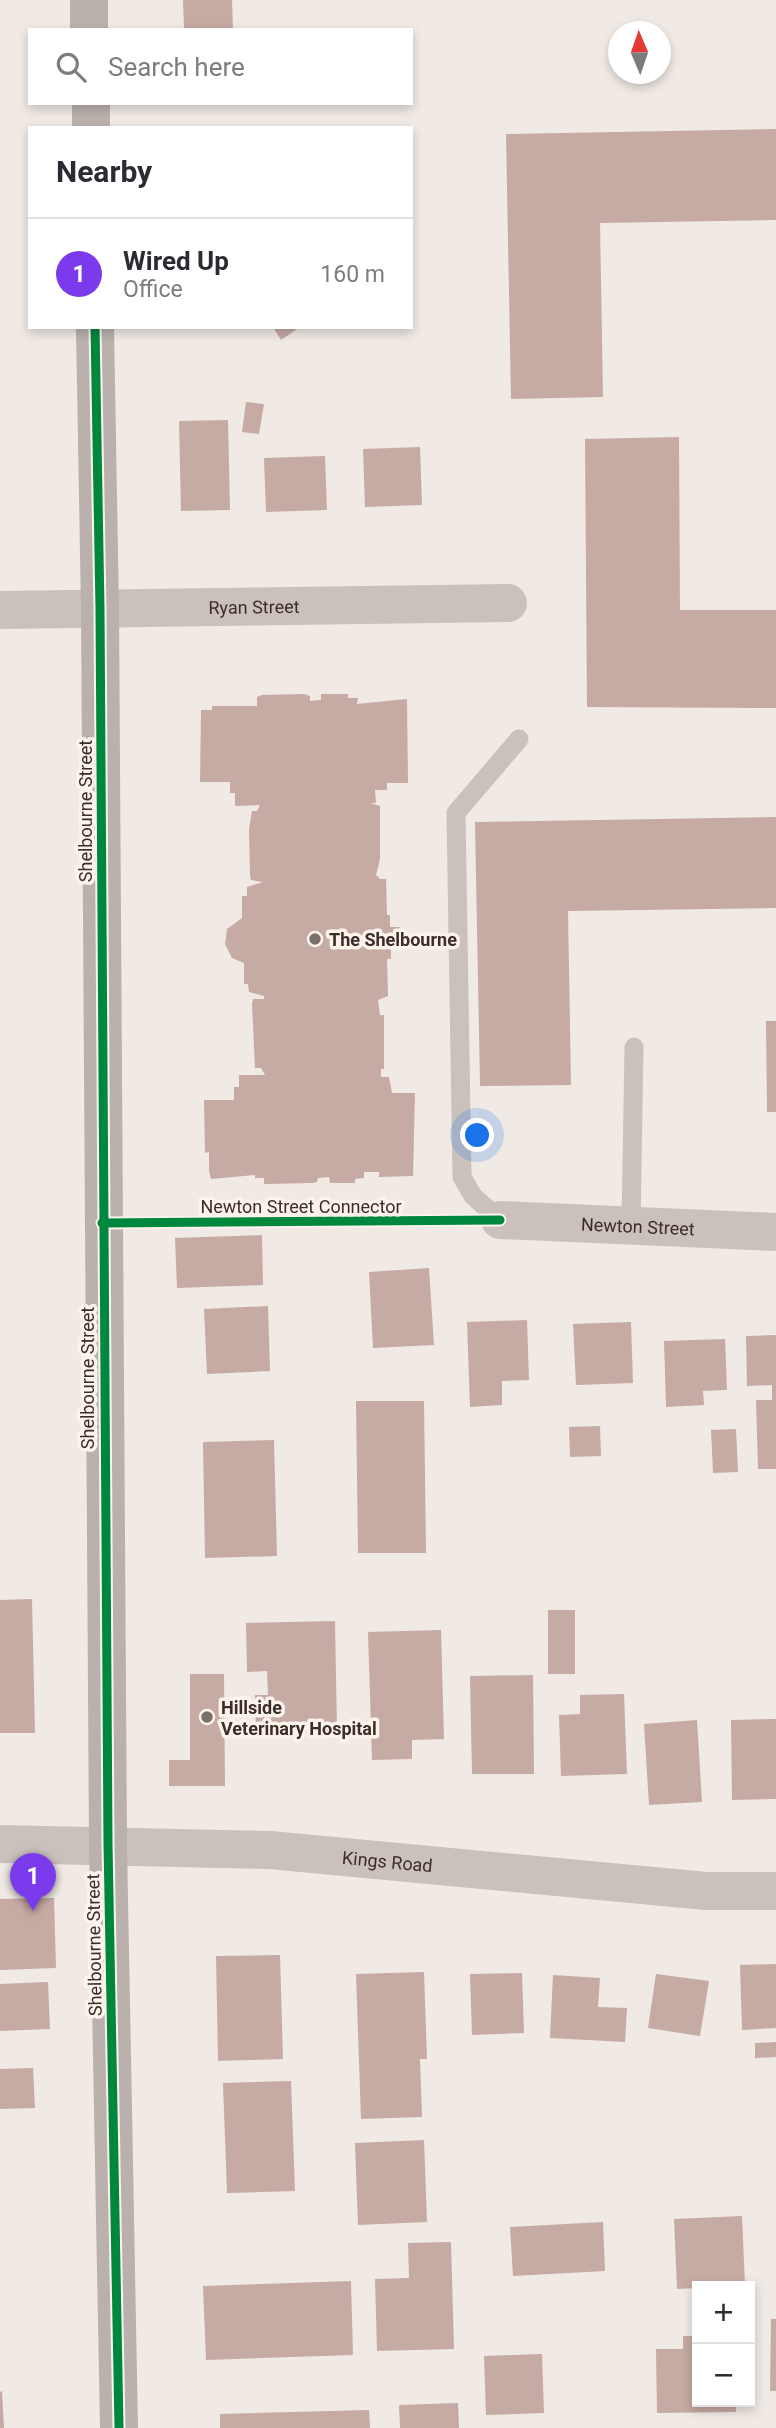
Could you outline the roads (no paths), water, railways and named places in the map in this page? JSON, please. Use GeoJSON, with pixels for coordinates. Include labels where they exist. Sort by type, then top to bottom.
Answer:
{"type":"FeatureCollection","features":[{"type":"Feature","properties":{"kind":"main road"},"geometry":{"type":"LineString","coordinates":[[89,0],[89,28]]}},
{"type":"Feature","properties":{"kind":"main road"},"geometry":{"type":"LineString","coordinates":[[91,105],[91,126]]}},
{"type":"Feature","properties":{"kind":"main road","name":"Shelbourne Street"},"geometry":{"type":"LineString","coordinates":[[95,329],[100,609],[108,1844],[119,2428]]}},
{"type":"Feature","properties":{"kind":"street","name":"Ryan Street"},"geometry":{"type":"LineString","coordinates":[[0,610],[508,603]]}},
{"type":"Feature","properties":{"kind":"street","name":"Newton Street"},"geometry":{"type":"LineString","coordinates":[[500,1220],[776,1232]]}},
{"type":"Feature","properties":{"kind":"street","name":"Kings Road"},"geometry":{"type":"LineString","coordinates":[[0,1844],[108,1844],[270,1850],[706,1891],[776,1892]]}},
{"type":"Feature","properties":{"kind":"lane"},"geometry":{"type":"LineString","coordinates":[[500,1220],[474,1196],[462,1177],[456,813],[519,739]]}},
{"type":"Feature","properties":{"kind":"lane"},"geometry":{"type":"LineString","coordinates":[[631,1226],[634,1047]]}},
{"type":"Feature","properties":{"kind":"place","name":"The Shelbourne"},"geometry":{"type":"Point","coordinates":[315,939]}},
{"type":"Feature","properties":{"kind":"place","name":"Hillside Veterinary Hospital"},"geometry":{"type":"Point","coordinates":[207,1717]}},
{"type":"Feature","properties":{"kind":"place","name":"Wired Up"},"geometry":{"type":"Point","coordinates":[33,1911]}}]}
